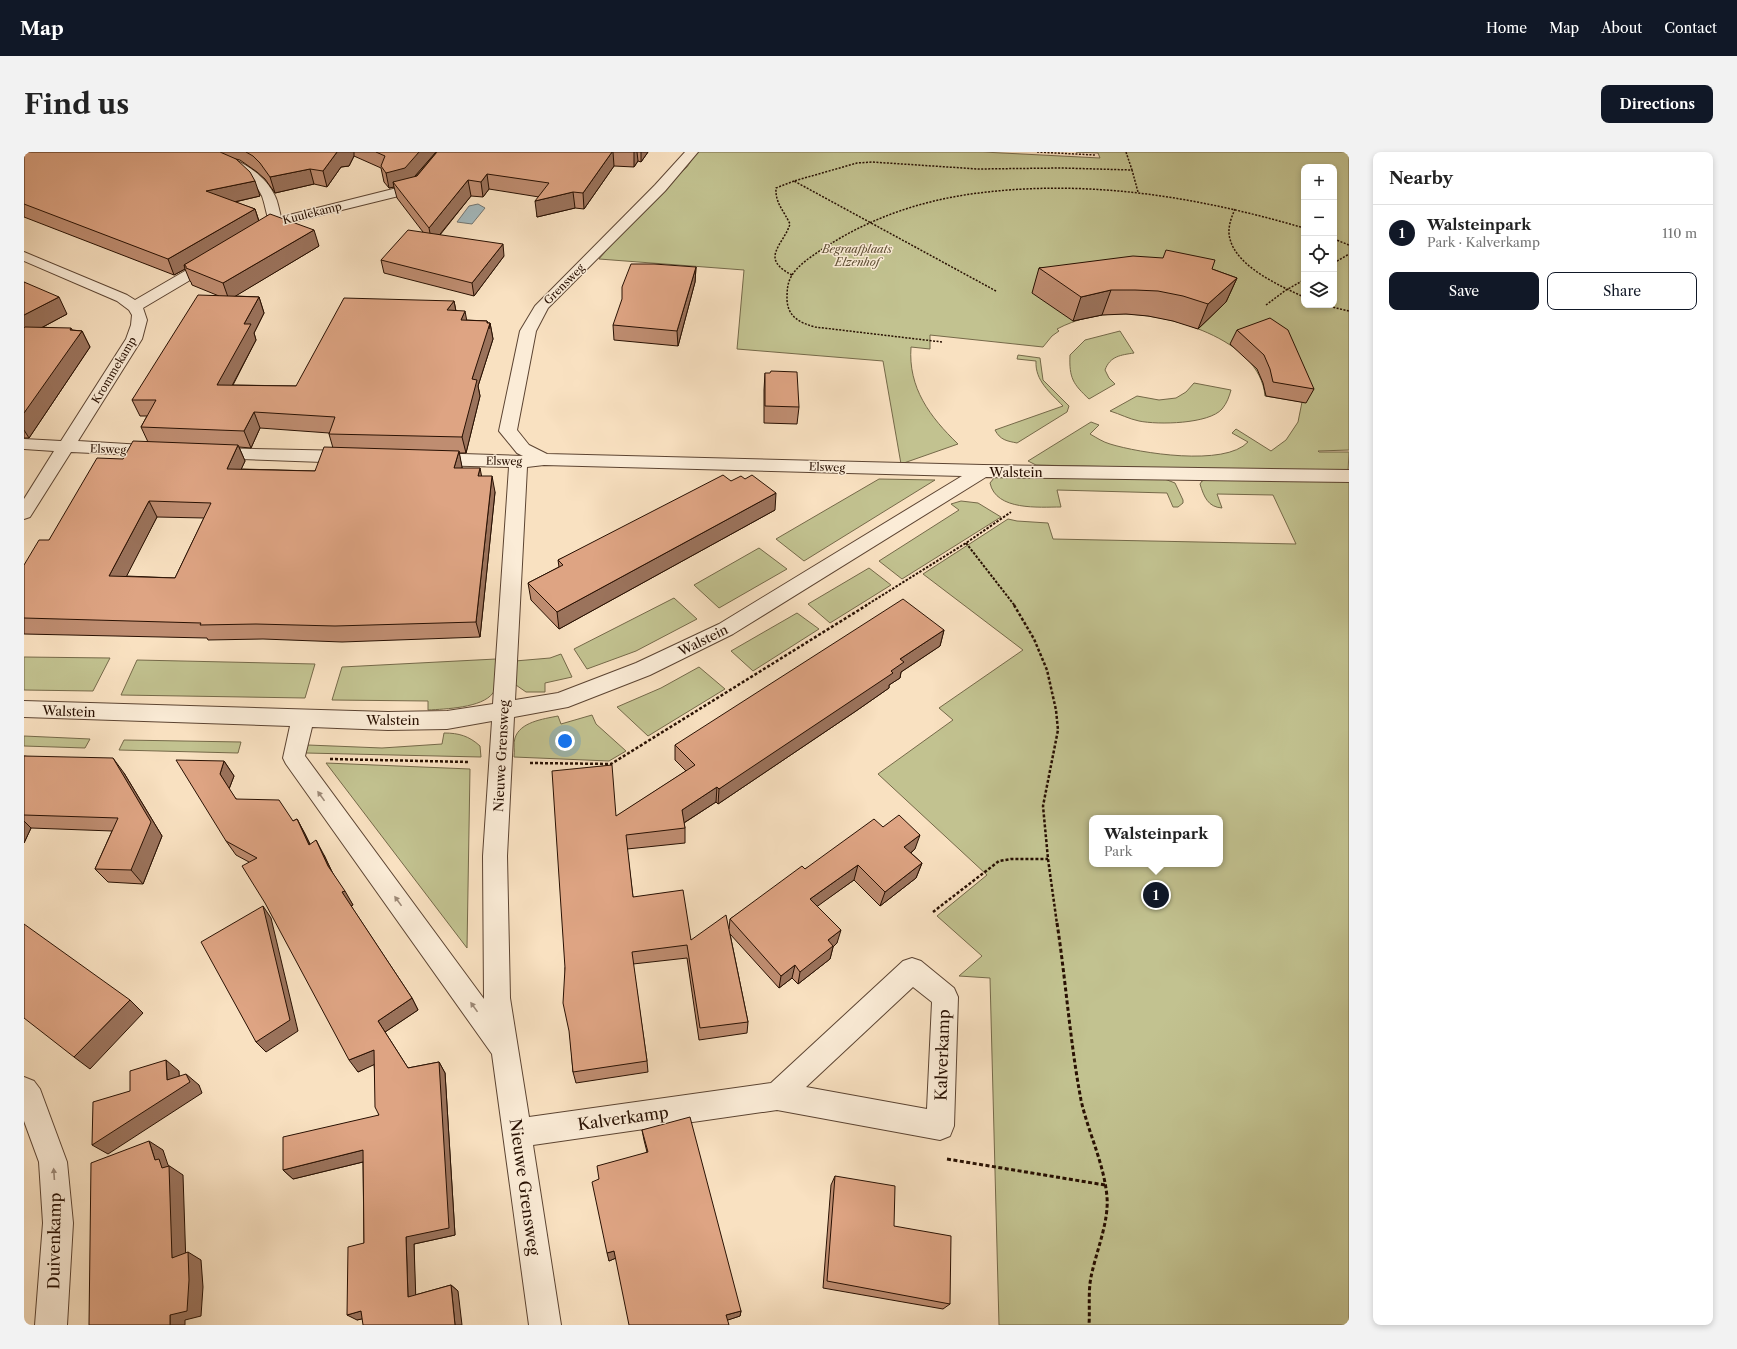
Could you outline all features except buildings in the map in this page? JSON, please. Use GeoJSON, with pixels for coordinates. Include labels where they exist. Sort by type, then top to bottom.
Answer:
{"type":"FeatureCollection","features":[{"type":"Feature","properties":{"kind":"street"},"geometry":{"type":"LineString","coordinates":[[202,152],[234,165],[254,176],[268,196],[276,222]]}},
{"type":"Feature","properties":{"kind":"street","name":"Kuulekamp"},"geometry":{"type":"LineString","coordinates":[[249,238],[276,222],[414,188],[445,152]]}},
{"type":"Feature","properties":{"kind":"street","name":"Grensweg"},"geometry":{"type":"LineString","coordinates":[[544,459],[523,449],[508,431],[528,331],[542,306],[660,188],[692,152]]}},
{"type":"Feature","properties":{"kind":"street"},"geometry":{"type":"LineString","coordinates":[[24,256],[122,298],[136,306],[223,254]]}},
{"type":"Feature","properties":{"kind":"street","name":"Krommekamp"},"geometry":{"type":"LineString","coordinates":[[24,513],[134,339],[139,328],[140,320],[139,312],[136,306]]}},
{"type":"Feature","properties":{"kind":"street","name":"Elsweg"},"geometry":{"type":"LineString","coordinates":[[24,444],[174,451]]}},
{"type":"Feature","properties":{"kind":"street"},"geometry":{"type":"LineString","coordinates":[[197,452],[366,457]]}},
{"type":"Feature","properties":{"kind":"street","name":"Elsweg"},"geometry":{"type":"LineString","coordinates":[[412,458],[518,462],[544,459],[983,471]]}},
{"type":"Feature","properties":{"kind":"street","name":"Nieuwe Grensweg"},"geometry":{"type":"LineString","coordinates":[[518,462],[495,856],[497,998],[545,1325]]}},
{"type":"Feature","properties":{"kind":"street","name":"Walstein"},"geometry":{"type":"LineString","coordinates":[[24,709],[388,721],[447,720],[560,701],[643,669],[726,630],[983,471],[1349,476]]}},
{"type":"Feature","properties":{"kind":"street","name":"Nieuwe Grensweg"},"geometry":{"type":"LineString","coordinates":[[303,718],[294,758],[505,1050]]}},
{"type":"Feature","properties":{"kind":"street","name":"Kalverkamp"},"geometry":{"type":"LineString","coordinates":[[518,1133],[777,1096],[940,1126],[945,997],[912,970],[777,1096]]}},
{"type":"Feature","properties":{"kind":"street","name":"Duivenkamp"},"geometry":{"type":"LineString","coordinates":[[24,1091],[30,1099],[53,1162],[58,1223],[51,1325]]}},
{"type":"Feature","properties":{"kind":"path"},"geometry":{"type":"LineString","coordinates":[[1037,152],[1095,155]]}},
{"type":"Feature","properties":{"kind":"path"},"geometry":{"type":"LineString","coordinates":[[1126,152],[1138,192]]}},
{"type":"Feature","properties":{"kind":"path"},"geometry":{"type":"LineString","coordinates":[[792,275],[780,269],[775,259],[777,246],[787,233],[790,224],[787,216],[778,205],[774,197],[776,188],[794,181],[857,163],[872,162],[970,168],[1132,170]]}},
{"type":"Feature","properties":{"kind":"path"},"geometry":{"type":"LineString","coordinates":[[794,181],[996,290]]}},
{"type":"Feature","properties":{"kind":"path"},"geometry":{"type":"LineString","coordinates":[[942,342],[815,327],[803,324],[789,314],[787,308],[788,286],[792,275],[808,259],[827,245],[871,222],[922,204],[1001,190],[1072,188],[1138,192],[1205,202],[1301,227]]}},
{"type":"Feature","properties":{"kind":"path"},"geometry":{"type":"LineString","coordinates":[[1235,209],[1228,228],[1231,241],[1239,256],[1255,271],[1286,290],[1301,296]]}},
{"type":"Feature","properties":{"kind":"path"},"geometry":{"type":"LineString","coordinates":[[1337,241],[1349,245]]}},
{"type":"Feature","properties":{"kind":"path"},"geometry":{"type":"LineString","coordinates":[[1337,261],[1349,254]]}},
{"type":"Feature","properties":{"kind":"path"},"geometry":{"type":"LineString","coordinates":[[1266,305],[1286,290],[1301,282]]}},
{"type":"Feature","properties":{"kind":"path"},"geometry":{"type":"LineString","coordinates":[[1336,308],[1349,311]]}},
{"type":"Feature","properties":{"kind":"path"},"geometry":{"type":"LineString","coordinates":[[966,543],[1018,610],[1034,639],[1047,670],[1056,710],[1058,730],[1043,806],[1048,859],[1065,976],[1073,1058],[1083,1108],[1104,1177],[1107,1198],[1104,1230],[1091,1278],[1089,1325]]}},
{"type":"Feature","properties":{"kind":"path"},"geometry":{"type":"LineString","coordinates":[[933,912],[999,860],[1048,859]]}},
{"type":"Feature","properties":{"kind":"path"},"geometry":{"type":"LineString","coordinates":[[994,1167],[1105,1185]]}},
{"type":"Feature","properties":{"kind":"green space","name":"Begraafplaats Elzenhof"},"geometry":{"type":"Polygon","coordinates":[[[697,152],[983,152],[1100,158],[1098,153],[1076,152],[1349,152],[1349,450],[1318,451],[1349,452],[1348,472],[1036,465],[1028,461],[1091,422],[1099,425],[1090,434],[1102,441],[1123,448],[1160,454],[1202,456],[1221,454],[1237,450],[1248,442],[1232,433],[1236,429],[1271,451],[1286,440],[1298,422],[1302,402],[1265,396],[1259,376],[1247,359],[1229,344],[1208,333],[1185,324],[1161,318],[1119,314],[1087,318],[1064,325],[1057,329],[1059,331],[1052,336],[1043,347],[930,335],[930,349],[911,347],[913,376],[917,389],[923,401],[938,423],[958,444],[901,464],[883,361],[737,349],[744,270],[599,259],[640,211],[687,167],[697,152]]]}},
{"type":"Feature","properties":{"kind":"green space"},"geometry":{"type":"Polygon","coordinates":[[[1120,331],[1134,353],[1116,357],[1107,365],[1105,370],[1109,378],[1115,384],[1089,399],[1079,389],[1073,380],[1070,369],[1070,355],[1085,340],[1120,331]]]}},
{"type":"Feature","properties":{"kind":"green space"},"geometry":{"type":"Polygon","coordinates":[[[1018,355],[1040,358],[1043,380],[1069,406],[1067,412],[1017,443],[1007,441],[995,430],[1063,406],[1044,386],[1036,368],[1036,361],[1017,359],[1018,355]]]}},
{"type":"Feature","properties":{"kind":"green space"},"geometry":{"type":"Polygon","coordinates":[[[1194,383],[1231,390],[1228,400],[1222,409],[1206,418],[1170,423],[1139,421],[1110,411],[1137,396],[1159,400],[1176,398],[1186,392],[1194,383]]]}},
{"type":"Feature","properties":{"kind":"green space"},"geometry":{"type":"Polygon","coordinates":[[[1002,476],[1162,478],[1175,483],[1183,503],[1178,507],[1173,507],[1167,493],[1057,490],[1061,507],[1020,506],[1001,499],[994,492],[990,483],[994,478],[1002,476]]]}},
{"type":"Feature","properties":{"kind":"green space"},"geometry":{"type":"Polygon","coordinates":[[[879,479],[935,480],[804,561],[776,539],[879,479]]]}},
{"type":"Feature","properties":{"kind":"green space"},"geometry":{"type":"Polygon","coordinates":[[[1208,479],[1349,481],[1349,1325],[999,1325],[990,978],[959,976],[982,956],[937,916],[987,875],[878,774],[953,720],[939,708],[1023,650],[923,574],[1008,519],[1048,523],[1053,539],[1296,544],[1273,495],[1217,494],[1222,508],[1213,506],[1207,500],[1200,484],[1202,481],[1208,479]]]}},
{"type":"Feature","properties":{"kind":"green space"},"geometry":{"type":"Polygon","coordinates":[[[961,501],[978,503],[1001,517],[902,579],[879,561],[959,510],[951,504],[961,501]]]}},
{"type":"Feature","properties":{"kind":"green space"},"geometry":{"type":"Polygon","coordinates":[[[759,548],[787,569],[719,608],[694,585],[759,548]]]}},
{"type":"Feature","properties":{"kind":"green space"},"geometry":{"type":"Polygon","coordinates":[[[869,568],[891,585],[830,623],[808,604],[869,568]]]}},
{"type":"Feature","properties":{"kind":"green space"},"geometry":{"type":"Polygon","coordinates":[[[674,598],[697,619],[636,651],[587,669],[574,649],[674,598]]]}},
{"type":"Feature","properties":{"kind":"green space"},"geometry":{"type":"Polygon","coordinates":[[[797,613],[819,629],[753,671],[731,651],[797,613]]]}},
{"type":"Feature","properties":{"kind":"green space"},"geometry":{"type":"Polygon","coordinates":[[[561,654],[572,677],[545,683],[545,692],[526,692],[513,683],[515,661],[550,658],[561,654]]]}},
{"type":"Feature","properties":{"kind":"green space"},"geometry":{"type":"Polygon","coordinates":[[[24,657],[110,658],[93,691],[24,690],[24,657]]]}},
{"type":"Feature","properties":{"kind":"green space"},"geometry":{"type":"Polygon","coordinates":[[[496,659],[497,681],[495,690],[488,698],[472,705],[428,710],[428,701],[332,700],[342,667],[496,659]]]}},
{"type":"Feature","properties":{"kind":"green space"},"geometry":{"type":"Polygon","coordinates":[[[137,660],[315,664],[305,698],[121,695],[137,660]]]}},
{"type":"Feature","properties":{"kind":"green space"},"geometry":{"type":"Polygon","coordinates":[[[699,667],[725,689],[648,736],[617,707],[661,688],[699,667]]]}},
{"type":"Feature","properties":{"kind":"green space"},"geometry":{"type":"Polygon","coordinates":[[[592,715],[596,724],[626,751],[609,761],[514,757],[515,738],[522,728],[527,725],[539,720],[558,716],[561,724],[592,715]]]}},
{"type":"Feature","properties":{"kind":"green space"},"geometry":{"type":"Polygon","coordinates":[[[444,733],[459,734],[468,737],[480,746],[481,757],[306,753],[308,745],[382,748],[442,744],[444,733]]]}},
{"type":"Feature","properties":{"kind":"green space"},"geometry":{"type":"Polygon","coordinates":[[[24,736],[90,739],[85,748],[24,746],[24,736]]]}},
{"type":"Feature","properties":{"kind":"green space"},"geometry":{"type":"Polygon","coordinates":[[[124,740],[241,742],[238,753],[119,750],[124,740]]]}},
{"type":"Feature","properties":{"kind":"green space"},"geometry":{"type":"Polygon","coordinates":[[[326,763],[470,769],[467,948],[326,763]]]}},
{"type":"Feature","properties":{"kind":"water"},"geometry":{"type":"Polygon","coordinates":[[[478,204],[485,208],[472,224],[457,222],[469,206],[478,204]]]}},
{"type":"Feature","properties":{"kind":"place","name":"Walsteinpark"},"geometry":{"type":"Point","coordinates":[1156,895]}}]}
